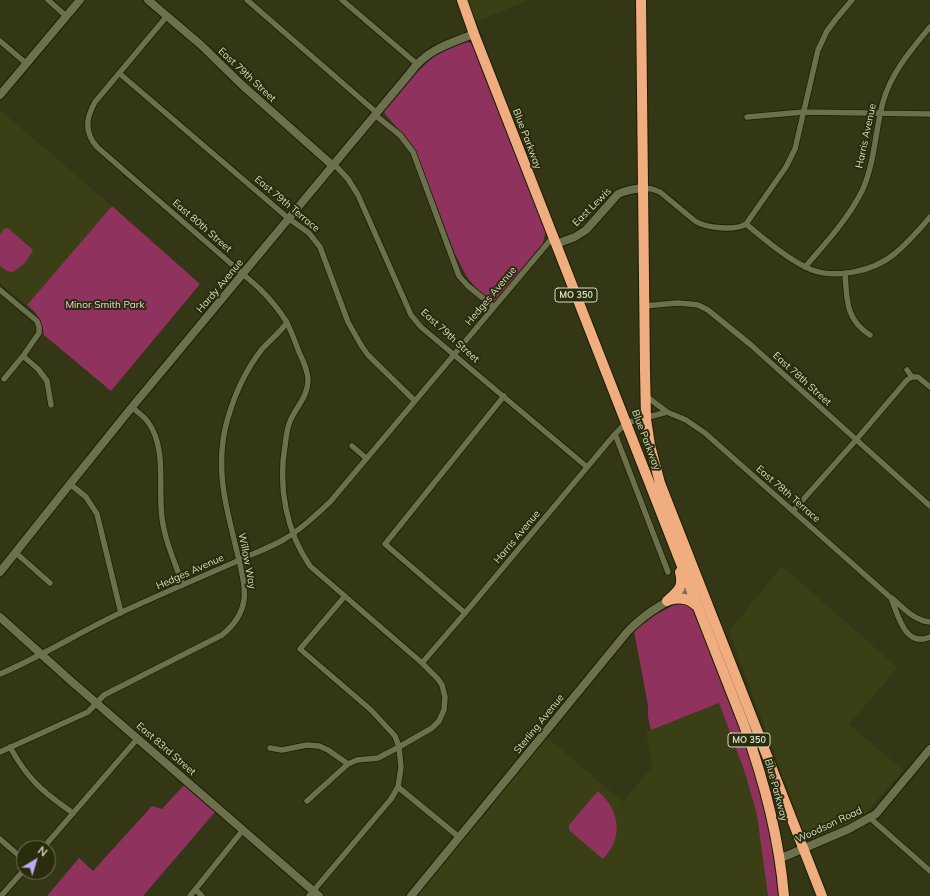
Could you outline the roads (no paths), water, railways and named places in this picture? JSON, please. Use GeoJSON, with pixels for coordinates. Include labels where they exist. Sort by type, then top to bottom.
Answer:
{"type":"FeatureCollection","features":[{"type":"Feature","properties":{"kind":"highway","name":"Blue Parkway"},"geometry":{"type":"LineString","coordinates":[[462,0],[673,543],[696,588],[699,608],[754,754],[771,814],[784,896]]}},
{"type":"Feature","properties":{"kind":"highway","name":"Blue Parkway"},"geometry":{"type":"LineString","coordinates":[[641,0],[646,419],[650,445],[660,483],[696,588],[822,896]]}},
{"type":"Feature","properties":{"kind":"highway"},"geometry":{"type":"LineString","coordinates":[[667,601],[679,590],[682,584],[682,579],[675,560],[673,543]]}},
{"type":"Feature","properties":{"kind":"highway"},"geometry":{"type":"LineString","coordinates":[[667,601],[677,598],[686,599],[699,608]]}},
{"type":"Feature","properties":{"kind":"street"},"geometry":{"type":"LineString","coordinates":[[48,0],[66,16]]}},
{"type":"Feature","properties":{"kind":"street"},"geometry":{"type":"LineString","coordinates":[[0,95],[80,0]]}},
{"type":"Feature","properties":{"kind":"street","name":"East 79th Street"},"geometry":{"type":"LineString","coordinates":[[148,0],[201,45],[242,85],[333,164],[348,179],[358,195],[411,315],[421,327],[587,467]]}},
{"type":"Feature","properties":{"kind":"street"},"geometry":{"type":"LineString","coordinates":[[247,0],[400,135],[413,152],[460,276],[468,286],[494,307]]}},
{"type":"Feature","properties":{"kind":"street"},"geometry":{"type":"LineString","coordinates":[[342,0],[417,64]]}},
{"type":"Feature","properties":{"kind":"street"},"geometry":{"type":"LineString","coordinates":[[643,188],[660,192],[701,225],[738,228],[746,224],[792,156],[795,149],[818,50],[827,32],[852,0]]}},
{"type":"Feature","properties":{"kind":"street"},"geometry":{"type":"LineString","coordinates":[[119,73],[167,16]]}},
{"type":"Feature","properties":{"kind":"street","name":"Harris Avenue"},"geometry":{"type":"LineString","coordinates":[[805,267],[836,229],[862,190],[870,169],[880,113],[888,87],[900,64],[930,28]]}},
{"type":"Feature","properties":{"kind":"street","name":"Hardy Avenue"},"geometry":{"type":"LineString","coordinates":[[0,572],[132,407],[417,64],[438,48],[474,34]]}},
{"type":"Feature","properties":{"kind":"street"},"geometry":{"type":"LineString","coordinates":[[0,41],[26,64]]}},
{"type":"Feature","properties":{"kind":"street","name":"East 80th Street"},"geometry":{"type":"LineString","coordinates":[[119,73],[95,102],[89,113],[87,122],[90,136],[97,147],[268,298],[286,322],[307,369],[308,380],[306,394],[291,419],[283,455],[282,474],[288,516],[293,533],[303,556],[317,573],[422,662],[437,678],[442,686],[445,697],[444,710],[439,721],[432,728],[378,758],[357,760],[348,764]]}},
{"type":"Feature","properties":{"kind":"street","name":"East 79th Terrace"},"geometry":{"type":"LineString","coordinates":[[119,73],[288,218],[309,234],[320,247],[348,322],[361,345],[368,354],[415,400]]}},
{"type":"Feature","properties":{"kind":"street"},"geometry":{"type":"LineString","coordinates":[[747,117],[804,112],[930,114]]}},
{"type":"Feature","properties":{"kind":"street","name":"East Lewis"},"geometry":{"type":"LineString","coordinates":[[555,240],[575,236],[586,230],[618,194],[632,189],[643,188]]}},
{"type":"Feature","properties":{"kind":"street"},"geometry":{"type":"LineString","coordinates":[[746,224],[768,242],[805,267],[824,273],[845,273],[870,267],[893,255],[930,217]]}},
{"type":"Feature","properties":{"kind":"street","name":"Hedges Avenue"},"geometry":{"type":"LineString","coordinates":[[0,674],[27,663],[41,654],[121,613],[282,541],[311,520],[330,502],[494,307],[555,240]]}},
{"type":"Feature","properties":{"kind":"street"},"geometry":{"type":"LineString","coordinates":[[845,273],[850,313],[858,326],[870,335]]}},
{"type":"Feature","properties":{"kind":"street"},"geometry":{"type":"LineString","coordinates":[[0,290],[36,321],[39,327],[39,333],[4,379]]}},
{"type":"Feature","properties":{"kind":"street","name":"East 78th Street"},"geometry":{"type":"LineString","coordinates":[[644,306],[677,303],[698,305],[708,310],[751,345],[930,506]]}},
{"type":"Feature","properties":{"kind":"street","name":"Willow Way"},"geometry":{"type":"LineString","coordinates":[[0,752],[88,712],[104,695],[222,635],[238,617],[244,600],[244,585],[223,485],[222,458],[225,429],[233,401],[246,374],[262,349],[286,322]]}},
{"type":"Feature","properties":{"kind":"street"},"geometry":{"type":"LineString","coordinates":[[23,356],[38,369],[47,381],[51,405]]}},
{"type":"Feature","properties":{"kind":"street"},"geometry":{"type":"LineString","coordinates":[[907,370],[912,377]]}},
{"type":"Feature","properties":{"kind":"street"},"geometry":{"type":"LineString","coordinates":[[793,511],[907,380],[912,377],[918,377],[930,387]]}},
{"type":"Feature","properties":{"kind":"street"},"geometry":{"type":"LineString","coordinates":[[465,613],[384,544],[504,396]]}},
{"type":"Feature","properties":{"kind":"street","name":"East 78th Terrace"},"geometry":{"type":"LineString","coordinates":[[646,396],[667,412],[681,417],[698,427],[914,617],[930,622]]}},
{"type":"Feature","properties":{"kind":"street"},"geometry":{"type":"LineString","coordinates":[[132,407],[148,421],[158,443],[161,460],[160,494],[162,519],[182,585]]}},
{"type":"Feature","properties":{"kind":"street"},"geometry":{"type":"LineString","coordinates":[[626,424],[667,412]]}},
{"type":"Feature","properties":{"kind":"street","name":"Harris Avenue"},"geometry":{"type":"LineString","coordinates":[[422,662],[615,434],[626,424]]}},
{"type":"Feature","properties":{"kind":"street"},"geometry":{"type":"LineString","coordinates":[[615,434],[668,572]]}},
{"type":"Feature","properties":{"kind":"street"},"geometry":{"type":"LineString","coordinates":[[352,446],[366,458]]}},
{"type":"Feature","properties":{"kind":"street"},"geometry":{"type":"LineString","coordinates":[[70,484],[86,497],[97,514],[121,613]]}},
{"type":"Feature","properties":{"kind":"street"},"geometry":{"type":"LineString","coordinates":[[16,553],[50,583]]}},
{"type":"Feature","properties":{"kind":"street","name":"Sterling Avenue"},"geometry":{"type":"LineString","coordinates":[[410,896],[628,631],[649,612],[667,601],[696,588]]}},
{"type":"Feature","properties":{"kind":"street"},"geometry":{"type":"LineString","coordinates":[[314,894],[386,806],[398,787],[401,767],[399,747],[395,736],[371,710],[300,649],[345,596]]}},
{"type":"Feature","properties":{"kind":"street","name":"East 78th Terrace"},"geometry":{"type":"LineString","coordinates":[[892,598],[901,624],[906,632],[913,638],[918,639],[930,637]]}},
{"type":"Feature","properties":{"kind":"street","name":"East 83rd Street"},"geometry":{"type":"LineString","coordinates":[[0,617],[314,894]]}},
{"type":"Feature","properties":{"kind":"street"},"geometry":{"type":"LineString","coordinates":[[50,840],[138,738]]}},
{"type":"Feature","properties":{"kind":"street"},"geometry":{"type":"LineString","coordinates":[[270,748],[282,750],[307,745],[319,746],[328,750],[348,764],[307,801]]}},
{"type":"Feature","properties":{"kind":"street"},"geometry":{"type":"LineString","coordinates":[[10,747],[20,765],[34,782],[46,794],[73,814]]}},
{"type":"Feature","properties":{"kind":"street","name":"Woodson Road"},"geometry":{"type":"LineString","coordinates":[[779,858],[850,829],[876,814],[930,749]]}},
{"type":"Feature","properties":{"kind":"street"},"geometry":{"type":"LineString","coordinates":[[398,787],[459,837]]}},
{"type":"Feature","properties":{"kind":"street"},"geometry":{"type":"LineString","coordinates":[[870,818],[930,872]]}},
{"type":"Feature","properties":{"kind":"street"},"geometry":{"type":"LineString","coordinates":[[190,896],[243,830]]}},
{"type":"Feature","properties":{"kind":"street"},"geometry":{"type":"LineString","coordinates":[[0,839],[16,853]]}},
{"type":"Feature","properties":{"kind":"street"},"geometry":{"type":"LineString","coordinates":[[1,896],[16,879]]}},
{"type":"Feature","properties":{"kind":"street"},"geometry":{"type":"LineString","coordinates":[[196,890],[202,896]]}},
{"type":"Feature","properties":{"kind":"park label","name":"Minor Smith Park"},"geometry":{"type":"Point","coordinates":[105,305]}}]}
